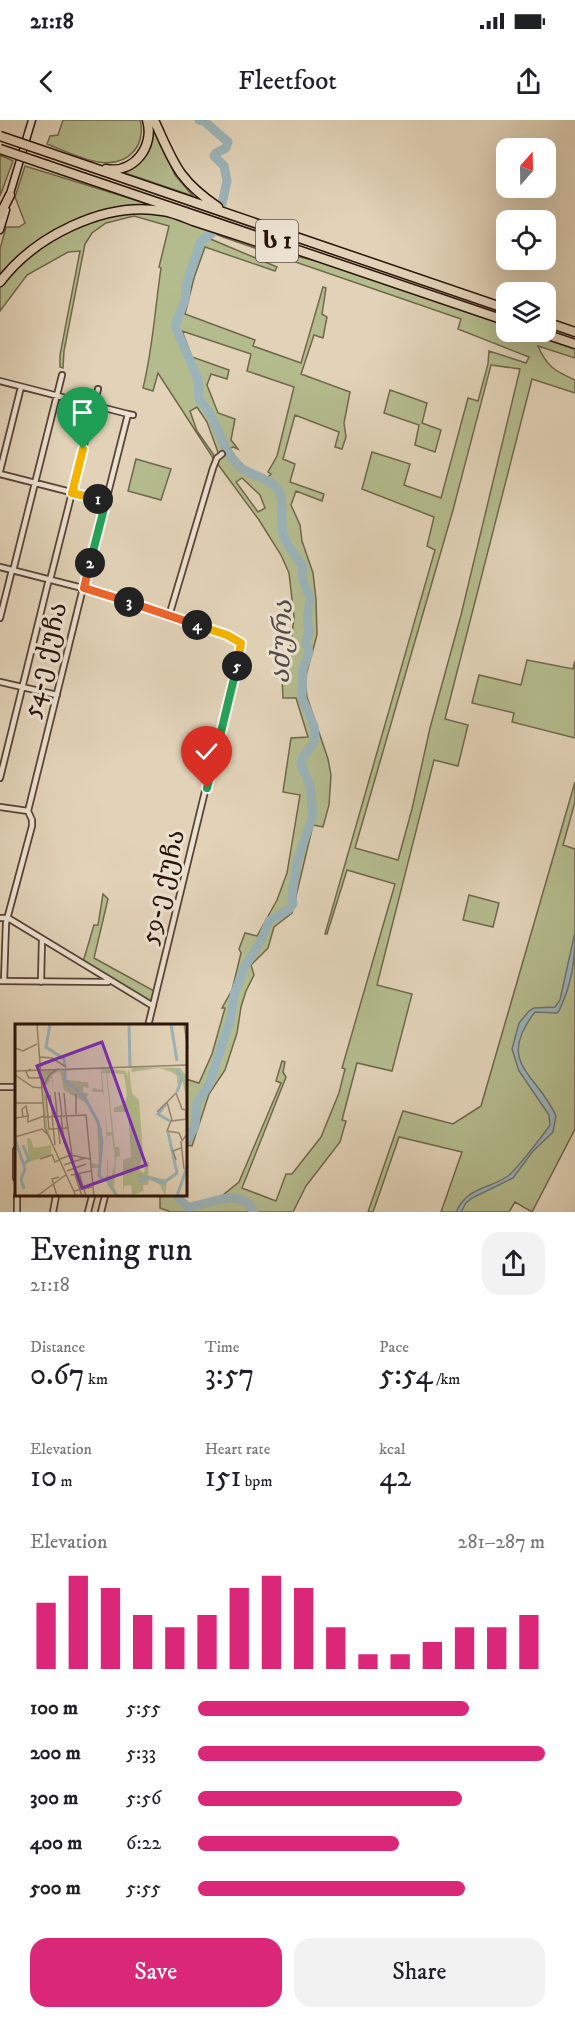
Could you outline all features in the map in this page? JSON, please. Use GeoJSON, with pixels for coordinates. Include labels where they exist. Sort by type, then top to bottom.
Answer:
{"type":"FeatureCollection","features":[{"type":"Feature","properties":{"kind":"highway"},"geometry":{"type":"LineString","coordinates":[[81,164],[113,170],[129,165],[146,151],[150,129],[147,120]]}},
{"type":"Feature","properties":{"kind":"highway"},"geometry":{"type":"LineString","coordinates":[[154,120],[179,173],[200,195],[226,212]]}},
{"type":"Feature","properties":{"kind":"highway","name":"ს 1"},"geometry":{"type":"LineString","coordinates":[[0,136],[496,305]]}},
{"type":"Feature","properties":{"kind":"highway","name":"ს 1"},"geometry":{"type":"LineString","coordinates":[[0,149],[286,244],[496,317]]}},
{"type":"Feature","properties":{"kind":"highway"},"geometry":{"type":"LineString","coordinates":[[0,215],[10,195]]}},
{"type":"Feature","properties":{"kind":"highway"},"geometry":{"type":"LineString","coordinates":[[0,282],[34,249],[73,225],[111,212],[162,211],[267,244],[286,244]]}},
{"type":"Feature","properties":{"kind":"highway"},"geometry":{"type":"LineString","coordinates":[[556,325],[575,332]]}},
{"type":"Feature","properties":{"kind":"highway"},"geometry":{"type":"LineString","coordinates":[[556,338],[575,344]]}},
{"type":"Feature","properties":{"kind":"main road"},"geometry":{"type":"LineString","coordinates":[[0,230],[32,120]]}},
{"type":"Feature","properties":{"kind":"street"},"geometry":{"type":"LineString","coordinates":[[0,618],[62,375]]}},
{"type":"Feature","properties":{"kind":"street","name":"54-ე ქუჩა"},"geometry":{"type":"LineString","coordinates":[[0,381],[130,414],[28,811],[32,826],[8,918],[2,981]]}},
{"type":"Feature","properties":{"kind":"street"},"geometry":{"type":"LineString","coordinates":[[21,387],[0,473],[106,501]]}},
{"type":"Feature","properties":{"kind":"street"},"geometry":{"type":"LineString","coordinates":[[0,778],[98,389]]}},
{"type":"Feature","properties":{"kind":"street"},"geometry":{"type":"LineString","coordinates":[[169,616],[213,468],[217,458],[222,454]]}},
{"type":"Feature","properties":{"kind":"street","name":"59-ე ქუჩა"},"geometry":{"type":"LineString","coordinates":[[0,567],[84,588],[227,635],[241,643],[154,1004]]}},
{"type":"Feature","properties":{"kind":"street"},"geometry":{"type":"LineString","coordinates":[[0,682],[57,695]]}},
{"type":"Feature","properties":{"kind":"street"},"geometry":{"type":"LineString","coordinates":[[0,807],[28,811]]}},
{"type":"Feature","properties":{"kind":"street"},"geometry":{"type":"LineString","coordinates":[[0,918],[8,918],[110,982],[154,1004],[149,1024]]}},
{"type":"Feature","properties":{"kind":"street"},"geometry":{"type":"LineString","coordinates":[[40,982],[42,939]]}},
{"type":"Feature","properties":{"kind":"street"},"geometry":{"type":"LineString","coordinates":[[2,981],[110,982]]}},
{"type":"Feature","properties":{"kind":"street"},"geometry":{"type":"LineString","coordinates":[[53,1212],[57,1197]]}},
{"type":"Feature","properties":{"kind":"street"},"geometry":{"type":"LineString","coordinates":[[88,1212],[92,1197]]}},
{"type":"Feature","properties":{"kind":"street"},"geometry":{"type":"LineString","coordinates":[[101,1212],[105,1197]]}},
{"type":"Feature","properties":{"kind":"green space"},"geometry":{"type":"Polygon","coordinates":[[[63,120],[140,120],[141,136],[134,151],[125,159],[103,163],[92,161],[47,144],[50,136],[58,135],[63,120]]]}},
{"type":"Feature","properties":{"kind":"green space"},"geometry":{"type":"Polygon","coordinates":[[[151,120],[175,175],[193,196],[119,171],[142,159],[151,120]]]}},
{"type":"Feature","properties":{"kind":"green space"},"geometry":{"type":"Polygon","coordinates":[[[0,155],[13,161],[0,196],[0,155]]]}},
{"type":"Feature","properties":{"kind":"green space"},"geometry":{"type":"Polygon","coordinates":[[[25,166],[145,203],[144,207],[66,226],[0,277],[0,249],[6,227],[19,227],[25,223],[15,197],[25,166]]]}},
{"type":"Feature","properties":{"kind":"green space"},"geometry":{"type":"Polygon","coordinates":[[[132,213],[164,214],[212,230],[201,241],[185,282],[184,300],[173,326],[196,380],[197,400],[209,412],[225,451],[219,455],[207,422],[197,407],[190,411],[197,431],[216,458],[215,461],[158,373],[153,391],[143,388],[154,328],[161,268],[159,267],[169,226],[134,216],[106,223],[92,233],[85,244],[64,351],[63,368],[60,367],[60,355],[80,251],[68,252],[27,275],[0,311],[0,286],[26,259],[77,228],[95,221],[132,213]]]}},
{"type":"Feature","properties":{"kind":"green space"},"geometry":{"type":"Polygon","coordinates":[[[214,230],[282,253],[330,264],[496,321],[496,342],[556,342],[575,348],[575,358],[538,346],[552,367],[575,380],[575,393],[532,379],[445,719],[468,725],[458,766],[434,760],[377,985],[412,994],[392,1071],[357,1063],[342,1120],[346,1121],[340,1142],[306,1186],[293,1212],[171,1212],[160,1208],[160,1197],[178,1197],[188,1207],[200,1206],[218,1199],[239,1182],[281,1083],[276,1081],[282,1061],[285,1062],[283,1072],[286,1077],[242,1188],[276,1201],[286,1174],[292,1174],[321,1137],[339,1093],[345,1069],[342,1068],[395,884],[347,870],[327,934],[325,934],[435,550],[427,546],[434,517],[362,489],[372,452],[410,464],[404,485],[441,498],[468,398],[478,401],[488,364],[489,351],[526,363],[529,357],[458,329],[461,319],[223,237],[213,233],[214,230]],[[491,365],[453,510],[355,848],[398,860],[430,728],[461,615],[520,369],[491,365]]]}},
{"type":"Feature","properties":{"kind":"green space"},"geometry":{"type":"Polygon","coordinates":[[[208,238],[277,267],[275,271],[205,247],[185,314],[255,340],[253,346],[301,363],[323,287],[326,288],[322,314],[327,317],[323,338],[314,335],[301,374],[350,392],[344,423],[346,437],[342,449],[335,447],[339,432],[295,415],[283,459],[295,464],[290,482],[324,494],[322,501],[296,491],[291,505],[300,525],[302,541],[313,573],[317,635],[305,679],[307,697],[328,759],[331,775],[329,805],[323,827],[313,825],[292,913],[274,927],[268,948],[251,965],[254,975],[241,1007],[237,1033],[225,1070],[209,1094],[192,1146],[188,1145],[188,1080],[199,1083],[212,1054],[225,1008],[222,1008],[232,990],[241,953],[239,949],[245,933],[257,936],[277,900],[287,873],[300,795],[283,792],[291,738],[308,737],[296,698],[283,698],[282,677],[291,643],[294,617],[289,573],[281,555],[259,520],[217,463],[218,459],[227,452],[241,468],[266,479],[271,474],[268,472],[277,456],[294,387],[247,371],[251,354],[182,331],[192,357],[229,370],[227,379],[211,374],[207,385],[218,413],[235,419],[231,440],[238,449],[233,447],[227,450],[211,409],[200,399],[199,377],[176,326],[187,300],[188,283],[202,242],[208,238]],[[242,478],[236,482],[258,512],[265,508],[260,495],[242,478]]]}},
{"type":"Feature","properties":{"kind":"green space"},"geometry":{"type":"Polygon","coordinates":[[[390,390],[427,403],[422,423],[441,430],[435,452],[415,445],[419,425],[384,413],[390,390]]]}},
{"type":"Feature","properties":{"kind":"green space"},"geometry":{"type":"Polygon","coordinates":[[[136,459],[171,469],[161,500],[128,491],[136,459]]]}},
{"type":"Feature","properties":{"kind":"green space"},"geometry":{"type":"Polygon","coordinates":[[[527,660],[573,669],[575,661],[575,738],[512,722],[514,713],[472,703],[479,675],[521,685],[527,660]]]}},
{"type":"Feature","properties":{"kind":"green space"},"geometry":{"type":"Polygon","coordinates":[[[575,782],[575,802],[563,845],[575,849],[575,1129],[532,1212],[515,1202],[509,1212],[441,1212],[462,1152],[399,1137],[373,1212],[368,1212],[403,1111],[453,1124],[481,1106],[575,782]]]}},
{"type":"Feature","properties":{"kind":"green space"},"geometry":{"type":"Polygon","coordinates":[[[103,894],[108,899],[94,958],[156,992],[150,1003],[83,962],[94,925],[98,925],[103,894]]]}},
{"type":"Feature","properties":{"kind":"green space"},"geometry":{"type":"Polygon","coordinates":[[[469,895],[499,903],[493,927],[463,920],[469,895]]]}},
{"type":"Feature","properties":{"kind":"water"},"geometry":{"type":"Polygon","coordinates":[[[575,932],[572,972],[559,1011],[557,1013],[535,1012],[519,1044],[519,1056],[523,1067],[556,1116],[553,1132],[533,1151],[513,1178],[472,1198],[461,1212],[456,1212],[466,1197],[508,1176],[550,1125],[549,1115],[519,1071],[512,1049],[519,1023],[529,1011],[534,1008],[555,1007],[560,1000],[575,932]]]}},
{"type":"Feature","properties":{"kind":"waterway","name":"აძურა"},"geometry":{"type":"LineString","coordinates":[[199,120],[204,121],[228,142],[226,148],[214,156],[224,166],[227,181],[222,204]]}},
{"type":"Feature","properties":{"kind":"waterway","name":"აძურა"},"geometry":{"type":"LineString","coordinates":[[188,1139],[195,1127],[197,1103],[209,1085],[231,1017],[234,995],[244,968],[262,939],[269,921],[288,910],[293,904],[297,861],[313,815],[310,785],[301,765],[301,760],[313,744],[315,736],[314,726],[302,698],[303,669],[309,653],[306,642],[309,631],[307,620],[310,597],[302,579],[303,566],[283,534],[282,505],[277,488],[267,480],[244,470],[232,458],[211,415],[199,399],[198,379],[175,326],[185,300],[187,282],[201,241],[212,233]]}},
{"type":"Feature","properties":{"kind":"waterway","name":"აძურა"},"geometry":{"type":"LineString","coordinates":[[178,1197],[188,1207],[233,1198],[248,1204],[254,1212]]}},
{"type":"Feature","properties":{"kind":"route"},"geometry":{"type":"LineString","coordinates":[[83,449],[72,493],[106,501],[84,588],[227,635],[241,643],[207,788]]}}]}
